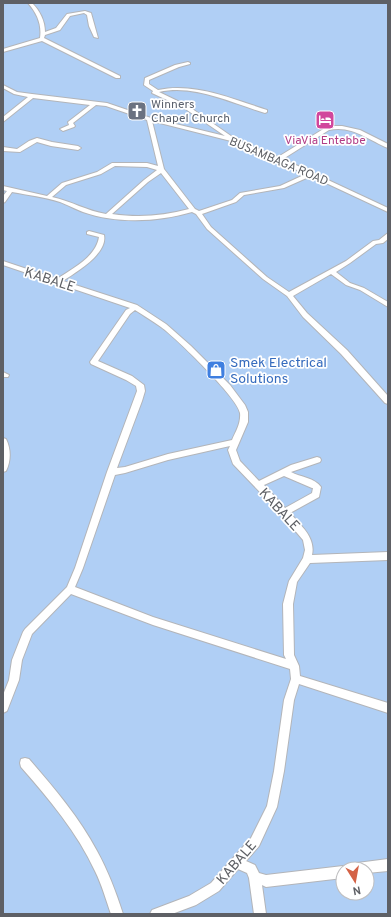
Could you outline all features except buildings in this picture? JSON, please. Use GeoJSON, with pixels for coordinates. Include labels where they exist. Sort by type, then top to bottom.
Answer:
{"type":"FeatureCollection","features":[{"type":"Feature","properties":{"kind":"street"},"geometry":{"type":"LineString","coordinates":[[30,3],[37,11],[43,36],[118,77]]}},
{"type":"Feature","properties":{"kind":"street"},"geometry":{"type":"LineString","coordinates":[[3,51],[58,29],[69,15],[85,12],[89,14],[91,26],[96,37]]}},
{"type":"Feature","properties":{"kind":"street"},"geometry":{"type":"LineString","coordinates":[[188,63],[177,66],[147,79],[146,85],[157,91],[185,90],[204,92],[265,111]]}},
{"type":"Feature","properties":{"kind":"street","name":"BUSAMBAGA ROAD"},"geometry":{"type":"LineString","coordinates":[[3,86],[16,93],[32,96],[107,105],[149,118],[233,140],[278,159],[388,210]]}},
{"type":"Feature","properties":{"kind":"street"},"geometry":{"type":"LineString","coordinates":[[157,91],[154,92],[186,107],[233,140]]}},
{"type":"Feature","properties":{"kind":"street"},"geometry":{"type":"LineString","coordinates":[[3,120],[32,96]]}},
{"type":"Feature","properties":{"kind":"street"},"geometry":{"type":"LineString","coordinates":[[63,129],[72,126],[70,123],[74,119],[94,104]]}},
{"type":"Feature","properties":{"kind":"street"},"geometry":{"type":"LineString","coordinates":[[149,118],[161,169],[195,212],[209,228],[265,278],[289,295],[306,315],[344,352],[388,401]]}},
{"type":"Feature","properties":{"kind":"street"},"geometry":{"type":"LineString","coordinates":[[324,121],[331,127]]}},
{"type":"Feature","properties":{"kind":"street"},"geometry":{"type":"LineString","coordinates":[[278,159],[331,127],[352,129],[388,146]]}},
{"type":"Feature","properties":{"kind":"street"},"geometry":{"type":"LineString","coordinates":[[3,149],[18,151],[31,142],[37,140],[78,148]]}},
{"type":"Feature","properties":{"kind":"street"},"geometry":{"type":"LineString","coordinates":[[48,198],[64,184],[98,173],[118,163],[147,165],[161,169]]}},
{"type":"Feature","properties":{"kind":"street"},"geometry":{"type":"LineString","coordinates":[[107,216],[161,169]]}},
{"type":"Feature","properties":{"kind":"street"},"geometry":{"type":"LineString","coordinates":[[3,188],[62,201],[85,211],[132,220],[195,212],[234,201],[242,194],[282,187],[310,174]]}},
{"type":"Feature","properties":{"kind":"street"},"geometry":{"type":"LineString","coordinates":[[3,201],[10,190]]}},
{"type":"Feature","properties":{"kind":"street"},"geometry":{"type":"LineString","coordinates":[[57,282],[90,258],[97,250],[102,240],[102,236],[89,233]]}},
{"type":"Feature","properties":{"kind":"street"},"geometry":{"type":"LineString","coordinates":[[289,295],[332,272],[375,242],[381,242],[388,235]]}},
{"type":"Feature","properties":{"kind":"street","name":"KABALE"},"geometry":{"type":"LineString","coordinates":[[3,263],[135,307],[164,326],[204,362],[240,405],[244,412],[244,422],[232,450],[236,462],[284,512],[307,539],[309,550],[307,559],[293,581],[288,604],[289,655],[294,666],[296,679],[289,700],[279,771],[272,807],[255,842],[215,887],[192,901],[156,914]]}},
{"type":"Feature","properties":{"kind":"street"},"geometry":{"type":"LineString","coordinates":[[332,272],[348,284],[362,289],[388,305]]}},
{"type":"Feature","properties":{"kind":"street"},"geometry":{"type":"LineString","coordinates":[[3,708],[12,686],[17,660],[28,632],[70,590],[91,536],[111,472],[138,401],[141,391],[140,385],[129,378],[94,362],[128,312],[135,307]]}},
{"type":"Feature","properties":{"kind":"street"},"geometry":{"type":"LineString","coordinates":[[3,441],[6,448],[6,461],[3,469]]}},
{"type":"Feature","properties":{"kind":"street"},"geometry":{"type":"LineString","coordinates":[[111,472],[125,470],[189,452],[235,442]]}},
{"type":"Feature","properties":{"kind":"street"},"geometry":{"type":"LineString","coordinates":[[257,484],[294,467],[317,460]]}},
{"type":"Feature","properties":{"kind":"street"},"geometry":{"type":"LineString","coordinates":[[282,472],[292,475],[297,479],[311,482],[317,487],[316,495],[284,512]]}},
{"type":"Feature","properties":{"kind":"street"},"geometry":{"type":"LineString","coordinates":[[307,559],[388,556]]}},
{"type":"Feature","properties":{"kind":"street"},"geometry":{"type":"LineString","coordinates":[[70,590],[107,605],[212,641],[294,666]]}},
{"type":"Feature","properties":{"kind":"street"},"geometry":{"type":"LineString","coordinates":[[296,679],[388,708]]}},
{"type":"Feature","properties":{"kind":"street"},"geometry":{"type":"LineString","coordinates":[[25,763],[54,796],[86,844],[100,868],[117,914]]}},
{"type":"Feature","properties":{"kind":"street"},"geometry":{"type":"LineString","coordinates":[[237,863],[251,869],[255,877],[260,914]]}},
{"type":"Feature","properties":{"kind":"street"},"geometry":{"type":"LineString","coordinates":[[375,867],[388,865]]}},
{"type":"Feature","properties":{"kind":"street"},"geometry":{"type":"LineString","coordinates":[[255,877],[266,881],[335,873]]}},
{"type":"Feature","properties":{"kind":"water"},"geometry":{"type":"Polygon","coordinates":[[[3,3],[388,3],[388,914],[3,914],[3,3]]]}},
{"type":"Feature","properties":{"kind":"place","name":"Winners Chapel Church"},"geometry":{"type":"Point","coordinates":[137,111]}},
{"type":"Feature","properties":{"kind":"place","name":"ViaVia Entebbe"},"geometry":{"type":"Point","coordinates":[325,120]}},
{"type":"Feature","properties":{"kind":"place","name":"Smek Electrical Solutions"},"geometry":{"type":"Point","coordinates":[216,370]}}]}
